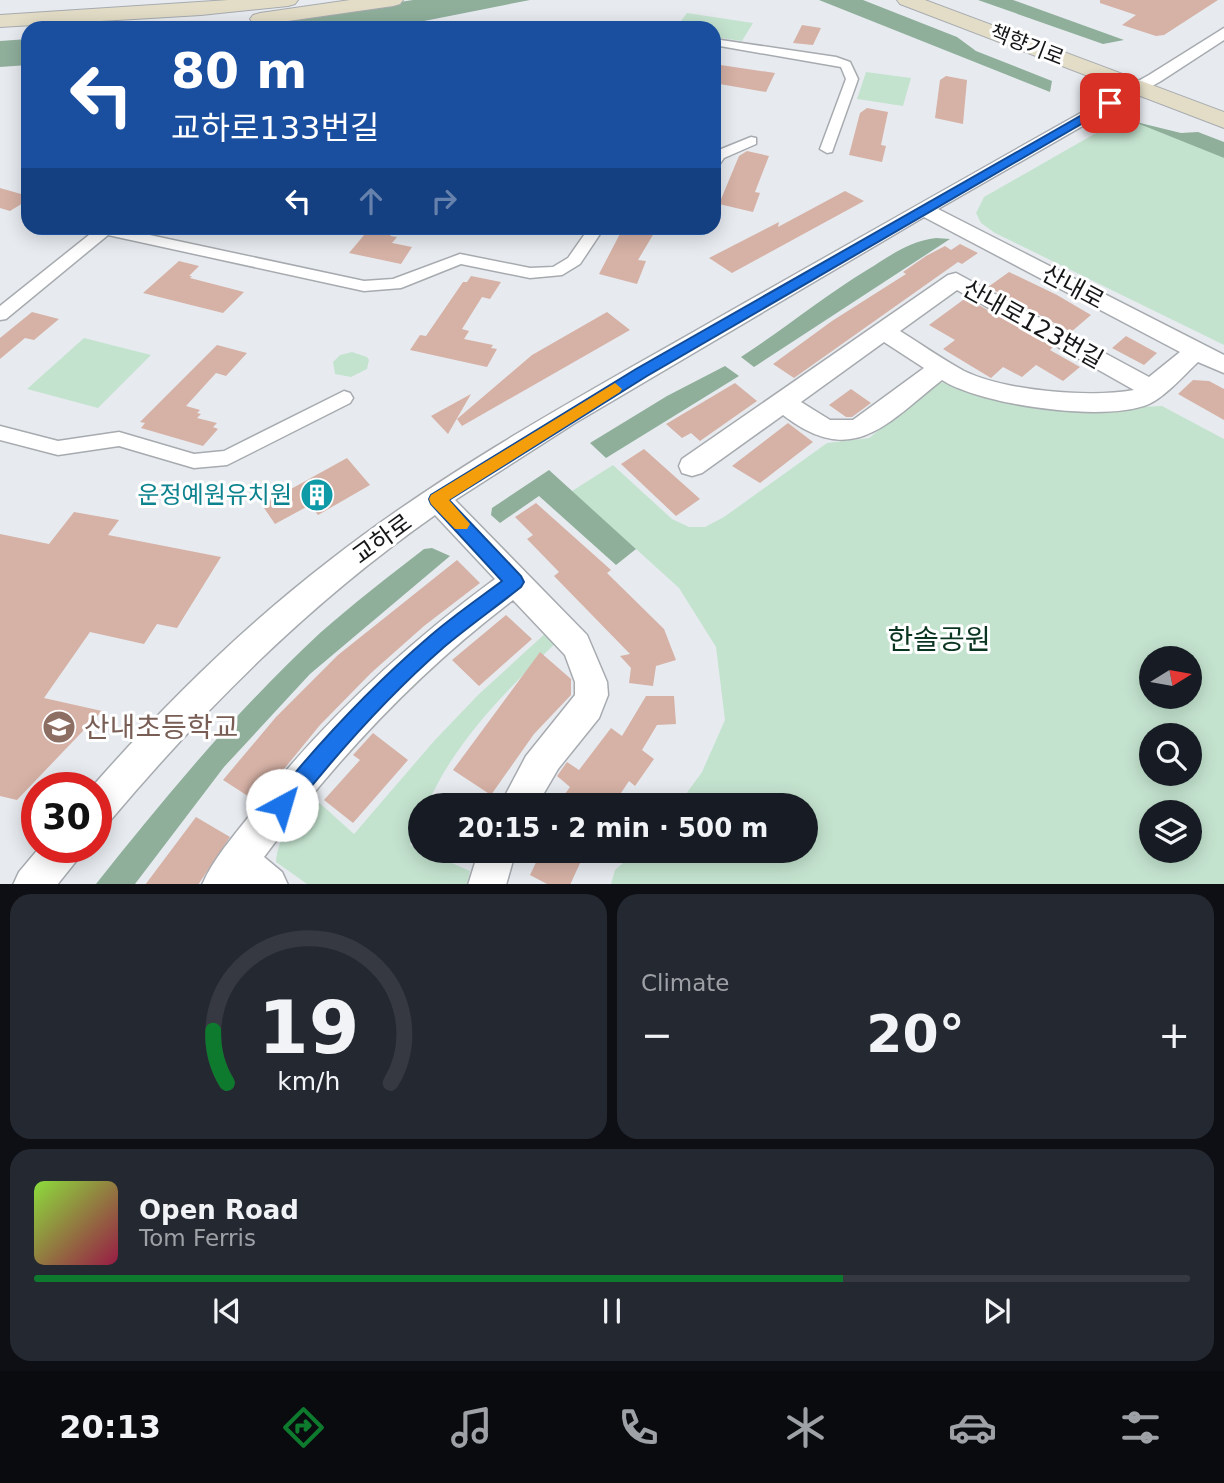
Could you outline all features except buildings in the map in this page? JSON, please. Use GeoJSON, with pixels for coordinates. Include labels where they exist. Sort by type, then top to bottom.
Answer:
{"type":"FeatureCollection","features":[{"type":"Feature","properties":{"kind":"main road"},"geometry":{"type":"LineString","coordinates":[[126,21],[234,0]]}},
{"type":"Feature","properties":{"kind":"main road"},"geometry":{"type":"LineString","coordinates":[[133,19],[288,0]]}},
{"type":"Feature","properties":{"kind":"main road"},"geometry":{"type":"LineString","coordinates":[[133,19],[349,0]]}},
{"type":"Feature","properties":{"kind":"main road"},"geometry":{"type":"LineString","coordinates":[[241,21],[393,0]]}},
{"type":"Feature","properties":{"kind":"main road","name":"책향기로"},"geometry":{"type":"LineString","coordinates":[[907,0],[1146,82],[1224,104]]}},
{"type":"Feature","properties":{"kind":"main road","name":"책향기로"},"geometry":{"type":"LineString","coordinates":[[943,0],[1146,82],[1224,121]]}},
{"type":"Feature","properties":{"kind":"main road"},"geometry":{"type":"LineString","coordinates":[[0,21],[180,21]]}},
{"type":"Feature","properties":{"kind":"main road"},"geometry":{"type":"LineString","coordinates":[[0,36],[21,34]]}},
{"type":"Feature","properties":{"kind":"street","name":"교하로"},"geometry":{"type":"LineString","coordinates":[[112,790],[199,698],[288,612],[358,556],[437,499],[641,373],[1146,82],[1224,33]]}},
{"type":"Feature","properties":{"kind":"street"},"geometry":{"type":"LineString","coordinates":[[721,43],[836,61],[846,65],[852,79],[827,149]]}},
{"type":"Feature","properties":{"kind":"street"},"geometry":{"type":"LineString","coordinates":[[721,154],[751,141]]}},
{"type":"Feature","properties":{"kind":"street","name":"산내로"},"geometry":{"type":"LineString","coordinates":[[923,209],[1224,365]]}},
{"type":"Feature","properties":{"kind":"street"},"geometry":{"type":"LineString","coordinates":[[0,315],[94,235]]}},
{"type":"Feature","properties":{"kind":"street"},"geometry":{"type":"LineString","coordinates":[[134,235],[364,286],[394,284],[460,259],[530,273],[556,272],[574,261],[591,235]]}},
{"type":"Feature","properties":{"kind":"street","name":"산내로123번길"},"geometry":{"type":"LineString","coordinates":[[692,466],[956,281],[1151,389]]}},
{"type":"Feature","properties":{"kind":"street","name":"산내로123번길"},"geometry":{"type":"LineString","coordinates":[[884,331],[956,377],[992,391],[1032,398],[1096,402],[1143,397],[1196,351]]}},
{"type":"Feature","properties":{"kind":"street"},"geometry":{"type":"LineString","coordinates":[[783,401],[818,427],[834,432],[853,430],[867,425],[941,368]]}},
{"type":"Feature","properties":{"kind":"street"},"geometry":{"type":"LineString","coordinates":[[0,433],[58,448],[119,439],[194,461],[211,461],[227,458],[344,398]]}},
{"type":"Feature","properties":{"kind":"street"},"geometry":{"type":"LineString","coordinates":[[437,499],[576,645],[589,668],[593,690],[587,710],[546,757],[525,793]]}},
{"type":"Feature","properties":{"kind":"street"},"geometry":{"type":"LineString","coordinates":[[269,884],[230,872],[327,750],[395,680],[439,640],[514,582]]}},
{"type":"Feature","properties":{"kind":"street"},"geometry":{"type":"LineString","coordinates":[[32,884],[50,863]]}},
{"type":"Feature","properties":{"kind":"street"},"geometry":{"type":"LineString","coordinates":[[487,884],[494,863]]}},
{"type":"Feature","properties":{"kind":"green space"},"geometry":{"type":"Polygon","coordinates":[[[413,0],[530,0],[424,21],[259,21],[413,0]]]}},
{"type":"Feature","properties":{"kind":"green space"},"geometry":{"type":"Polygon","coordinates":[[[819,0],[863,0],[957,37],[976,51],[1052,81],[1050,92],[819,0]]]}},
{"type":"Feature","properties":{"kind":"green space"},"geometry":{"type":"Polygon","coordinates":[[[978,0],[1013,0],[1124,40],[1103,44],[978,0]]]}},
{"type":"Feature","properties":{"kind":"green space"},"geometry":{"type":"Polygon","coordinates":[[[687,13],[753,23],[742,41],[721,38],[721,21],[681,21],[687,13]]]}},
{"type":"Feature","properties":{"kind":"green space"},"geometry":{"type":"Polygon","coordinates":[[[21,40],[21,66],[0,67],[0,41],[21,40]]]}},
{"type":"Feature","properties":{"kind":"green space"},"geometry":{"type":"Polygon","coordinates":[[[866,72],[911,78],[903,106],[857,99],[866,72]]]}},
{"type":"Feature","properties":{"kind":"green space"},"geometry":{"type":"Polygon","coordinates":[[[1124,117],[1224,158],[1224,345],[995,233],[981,223],[976,213],[984,197],[1124,117]]]}},
{"type":"Feature","properties":{"kind":"green space"},"geometry":{"type":"Polygon","coordinates":[[[1132,121],[1181,133],[1198,132],[1224,142],[1224,158],[1132,121]]]}},
{"type":"Feature","properties":{"kind":"green space"},"geometry":{"type":"Polygon","coordinates":[[[936,238],[950,239],[754,367],[741,357],[892,255],[917,242],[936,238]]]}},
{"type":"Feature","properties":{"kind":"green space"},"geometry":{"type":"Polygon","coordinates":[[[84,338],[151,355],[98,408],[27,389],[84,338]]]}},
{"type":"Feature","properties":{"kind":"green space"},"geometry":{"type":"Polygon","coordinates":[[[352,352],[367,357],[367,369],[351,377],[335,374],[333,362],[340,355],[352,352]]]}},
{"type":"Feature","properties":{"kind":"green space"},"geometry":{"type":"Polygon","coordinates":[[[725,366],[739,376],[606,458],[590,443],[667,396],[725,366]]]}},
{"type":"Feature","properties":{"kind":"green space","name":"한솔공원"},"geometry":{"type":"Polygon","coordinates":[[[953,382],[1097,409],[1162,406],[1224,439],[1224,884],[611,884],[615,870],[623,863],[818,863],[818,793],[687,793],[702,772],[725,720],[716,647],[679,588],[572,491],[613,465],[672,519],[689,527],[705,527],[724,517],[827,443],[869,438],[938,383],[953,382]]]}},
{"type":"Feature","properties":{"kind":"green space"},"geometry":{"type":"Polygon","coordinates":[[[549,470],[636,549],[616,565],[539,496],[500,523],[491,515],[492,508],[549,470]]]}},
{"type":"Feature","properties":{"kind":"green space"},"geometry":{"type":"Polygon","coordinates":[[[432,548],[450,556],[310,674],[224,767],[135,884],[96,884],[203,754],[290,662],[371,590],[424,549],[432,548]]]}},
{"type":"Feature","properties":{"kind":"green space"},"geometry":{"type":"Polygon","coordinates":[[[549,630],[560,639],[485,716],[453,758],[433,793],[408,793],[408,863],[452,863],[470,871],[467,884],[307,884],[276,862],[284,835],[313,797],[354,834],[434,741],[479,694],[549,630]]]}},
{"type":"Feature","properties":{"kind":"slow traffic"},"geometry":{"type":"LineString","coordinates":[[461,524],[437,499],[615,389]]}},
{"type":"Feature","properties":{"kind":"place","name":"운정예원유치원"},"geometry":{"type":"Point","coordinates":[317,495]}},
{"type":"Feature","properties":{"kind":"place","name":"산내초등학교"},"geometry":{"type":"Point","coordinates":[59,727]}},
{"type":"Feature","properties":{"kind":"route"},"geometry":{"type":"LineString","coordinates":[[282,805],[327,750],[395,680],[439,640],[514,582],[437,499],[641,373],[1110,103]]}}]}
